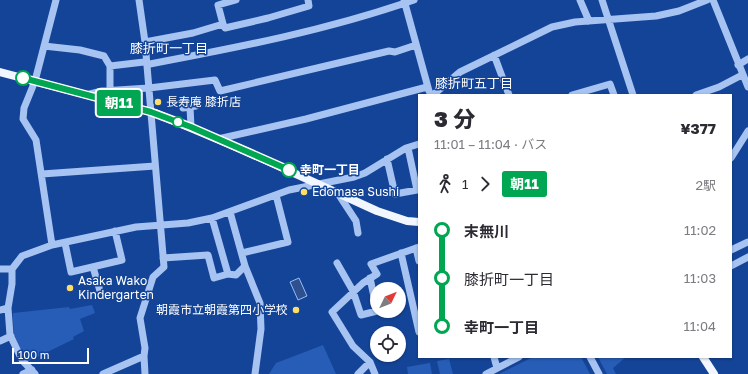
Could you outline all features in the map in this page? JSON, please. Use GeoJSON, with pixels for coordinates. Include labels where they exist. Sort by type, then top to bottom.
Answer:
{"type":"FeatureCollection","features":[{"type":"Feature","properties":{"kind":"main road"},"geometry":{"type":"LineString","coordinates":[[0,72],[151,112],[191,127],[397,218],[418,222]]}},
{"type":"Feature","properties":{"kind":"main road"},"geometry":{"type":"LineString","coordinates":[[704,358],[714,374]]}},
{"type":"Feature","properties":{"kind":"street"},"geometry":{"type":"LineString","coordinates":[[52,245],[36,140],[23,119],[24,108],[35,81],[56,0]]}},
{"type":"Feature","properties":{"kind":"street"},"geometry":{"type":"LineString","coordinates":[[139,0],[145,42],[164,258],[164,267],[153,277],[140,318],[145,348],[145,374]]}},
{"type":"Feature","properties":{"kind":"street"},"geometry":{"type":"LineString","coordinates":[[236,0],[218,5],[225,28],[268,18],[309,6],[308,0]]}},
{"type":"Feature","properties":{"kind":"street"},"geometry":{"type":"LineString","coordinates":[[110,66],[146,63],[278,40],[414,0]]}},
{"type":"Feature","properties":{"kind":"street"},"geometry":{"type":"LineString","coordinates":[[580,0],[589,21]]}},
{"type":"Feature","properties":{"kind":"street"},"geometry":{"type":"LineString","coordinates":[[602,0],[610,20],[633,94]]}},
{"type":"Feature","properties":{"kind":"street"},"geometry":{"type":"LineString","coordinates":[[432,94],[460,72],[552,27],[589,21],[664,15],[707,0]]}},
{"type":"Feature","properties":{"kind":"street"},"geometry":{"type":"LineString","coordinates":[[713,0],[748,87]]}},
{"type":"Feature","properties":{"kind":"street"},"geometry":{"type":"LineString","coordinates":[[404,2],[427,87],[430,94]]}},
{"type":"Feature","properties":{"kind":"street"},"geometry":{"type":"LineString","coordinates":[[145,42],[193,33],[223,24]]}},
{"type":"Feature","properties":{"kind":"street"},"geometry":{"type":"LineString","coordinates":[[86,95],[110,91],[215,80],[220,92],[291,73],[389,51],[395,52],[416,45]]}},
{"type":"Feature","properties":{"kind":"street"},"geometry":{"type":"LineString","coordinates":[[44,46],[80,50],[104,56],[110,66],[110,91]]}},
{"type":"Feature","properties":{"kind":"street"},"geometry":{"type":"LineString","coordinates":[[494,55],[509,94]]}},
{"type":"Feature","properties":{"kind":"street"},"geometry":{"type":"LineString","coordinates":[[738,65],[748,59]]}},
{"type":"Feature","properties":{"kind":"street"},"geometry":{"type":"LineString","coordinates":[[698,94],[712,88],[719,87],[742,75]]}},
{"type":"Feature","properties":{"kind":"street"},"geometry":{"type":"LineString","coordinates":[[575,94],[610,84],[614,94]]}},
{"type":"Feature","properties":{"kind":"street"},"geometry":{"type":"LineString","coordinates":[[218,139],[308,118],[427,87]]}},
{"type":"Feature","properties":{"kind":"street"},"geometry":{"type":"LineString","coordinates":[[190,107],[191,127]]}},
{"type":"Feature","properties":{"kind":"street"},"geometry":{"type":"LineString","coordinates":[[732,156],[748,132]]}},
{"type":"Feature","properties":{"kind":"street"},"geometry":{"type":"LineString","coordinates":[[33,372],[22,360],[11,336],[8,308],[12,284],[12,269],[22,256],[52,245],[115,231],[160,224],[188,223],[212,218],[289,190],[354,177],[365,173],[408,148],[418,144]]}},
{"type":"Feature","properties":{"kind":"street"},"geometry":{"type":"LineString","coordinates":[[388,159],[395,194],[417,190],[408,148]]}},
{"type":"Feature","properties":{"kind":"street"},"geometry":{"type":"LineString","coordinates":[[42,174],[155,166]]}},
{"type":"Feature","properties":{"kind":"street"},"geometry":{"type":"LineString","coordinates":[[337,192],[356,221],[358,233]]}},
{"type":"Feature","properties":{"kind":"street"},"geometry":{"type":"LineString","coordinates":[[242,253],[288,242],[276,195]]}},
{"type":"Feature","properties":{"kind":"street"},"geometry":{"type":"LineString","coordinates":[[230,212],[245,266],[260,303],[261,329],[256,374]]}},
{"type":"Feature","properties":{"kind":"street"},"geometry":{"type":"LineString","coordinates":[[212,218],[228,274]]}},
{"type":"Feature","properties":{"kind":"street"},"geometry":{"type":"LineString","coordinates":[[65,243],[71,272],[93,267],[122,260],[115,231]]}},
{"type":"Feature","properties":{"kind":"street"},"geometry":{"type":"LineString","coordinates":[[732,250],[748,242]]}},
{"type":"Feature","properties":{"kind":"street"},"geometry":{"type":"LineString","coordinates":[[375,374],[370,362],[353,346],[332,312],[353,291],[376,274],[371,264],[417,248]]}},
{"type":"Feature","properties":{"kind":"street"},"geometry":{"type":"LineString","coordinates":[[401,253],[418,328]]}},
{"type":"Feature","properties":{"kind":"street"},"geometry":{"type":"LineString","coordinates":[[164,258],[208,255],[214,278],[228,274],[236,275],[245,266]]}},
{"type":"Feature","properties":{"kind":"street"},"geometry":{"type":"LineString","coordinates":[[732,265],[748,257]]}},
{"type":"Feature","properties":{"kind":"street"},"geometry":{"type":"LineString","coordinates":[[337,262],[353,291],[361,315],[376,311],[370,278]]}},
{"type":"Feature","properties":{"kind":"street"},"geometry":{"type":"LineString","coordinates":[[93,267],[100,291]]}},
{"type":"Feature","properties":{"kind":"street"},"geometry":{"type":"LineString","coordinates":[[0,269],[12,269]]}},
{"type":"Feature","properties":{"kind":"street"},"geometry":{"type":"LineString","coordinates":[[0,310],[8,308]]}},
{"type":"Feature","properties":{"kind":"street"},"geometry":{"type":"LineString","coordinates":[[0,340],[11,336]]}},
{"type":"Feature","properties":{"kind":"street"},"geometry":{"type":"LineString","coordinates":[[104,374],[112,372],[144,356]]}},
{"type":"Feature","properties":{"kind":"street"},"geometry":{"type":"LineString","coordinates":[[494,358],[497,368]]}},
{"type":"Feature","properties":{"kind":"street"},"geometry":{"type":"LineString","coordinates":[[486,374],[517,358]]}},
{"type":"Feature","properties":{"kind":"street"},"geometry":{"type":"LineString","coordinates":[[591,358],[599,374]]}},
{"type":"Feature","properties":{"kind":"street"},"geometry":{"type":"LineString","coordinates":[[358,374],[370,362]]}},
{"type":"Feature","properties":{"kind":"street"},"geometry":{"type":"LineString","coordinates":[[23,374],[33,372]]}},
{"type":"Feature","properties":{"kind":"shaded area"},"geometry":{"type":"Polygon","coordinates":[[[299,278],[307,296],[298,300],[290,282],[299,278]]]}},
{"type":"Feature","properties":{"kind":"shaded area"},"geometry":{"type":"Polygon","coordinates":[[[92,305],[95,313],[80,319],[84,331],[73,337],[74,339],[27,362],[19,351],[15,339],[13,313],[69,307],[70,309],[92,305]]]}},
{"type":"Feature","properties":{"kind":"shaded area"},"geometry":{"type":"Polygon","coordinates":[[[323,345],[336,374],[269,374],[276,363],[323,345]]]}},
{"type":"Feature","properties":{"kind":"shaded area"},"geometry":{"type":"Polygon","coordinates":[[[531,358],[582,358],[590,374],[499,374],[531,358]]]}},
{"type":"Feature","properties":{"kind":"shaded area"},"geometry":{"type":"Polygon","coordinates":[[[599,358],[625,358],[613,368],[616,374],[607,374],[599,358]]]}},
{"type":"Feature","properties":{"kind":"shaded area"},"geometry":{"type":"Polygon","coordinates":[[[449,359],[453,374],[440,374],[437,361],[449,359]]]}},
{"type":"Feature","properties":{"kind":"shaded area"},"geometry":{"type":"Polygon","coordinates":[[[430,363],[432,374],[408,374],[407,367],[430,363]]]}},
{"type":"Feature","properties":{"kind":"bus line","name":"朝11"},"geometry":{"type":"LineString","coordinates":[[23,78],[151,112],[191,127],[289,170]]}},
{"type":"Feature","properties":{"kind":"place","name":"長寿庵 膝折店"},"geometry":{"type":"Point","coordinates":[158,102]}},
{"type":"Feature","properties":{"kind":"place","name":"幸町一丁目"},"geometry":{"type":"Point","coordinates":[289,170]}},
{"type":"Feature","properties":{"kind":"place","name":"Edomasa Sushi"},"geometry":{"type":"Point","coordinates":[304,192]}},
{"type":"Feature","properties":{"kind":"place","name":"Asaka Wako Kindergarten"},"geometry":{"type":"Point","coordinates":[70,288]}},
{"type":"Feature","properties":{"kind":"place","name":"朝霞市立朝霞第四小学校"},"geometry":{"type":"Point","coordinates":[296,310]}},
{"type":"Feature","properties":{"kind":"district","name":"膝折町一丁目"},"geometry":{"type":"Point","coordinates":[169,48]}},
{"type":"Feature","properties":{"kind":"district","name":"膝折町五丁目"},"geometry":{"type":"Point","coordinates":[474,83]}}]}
